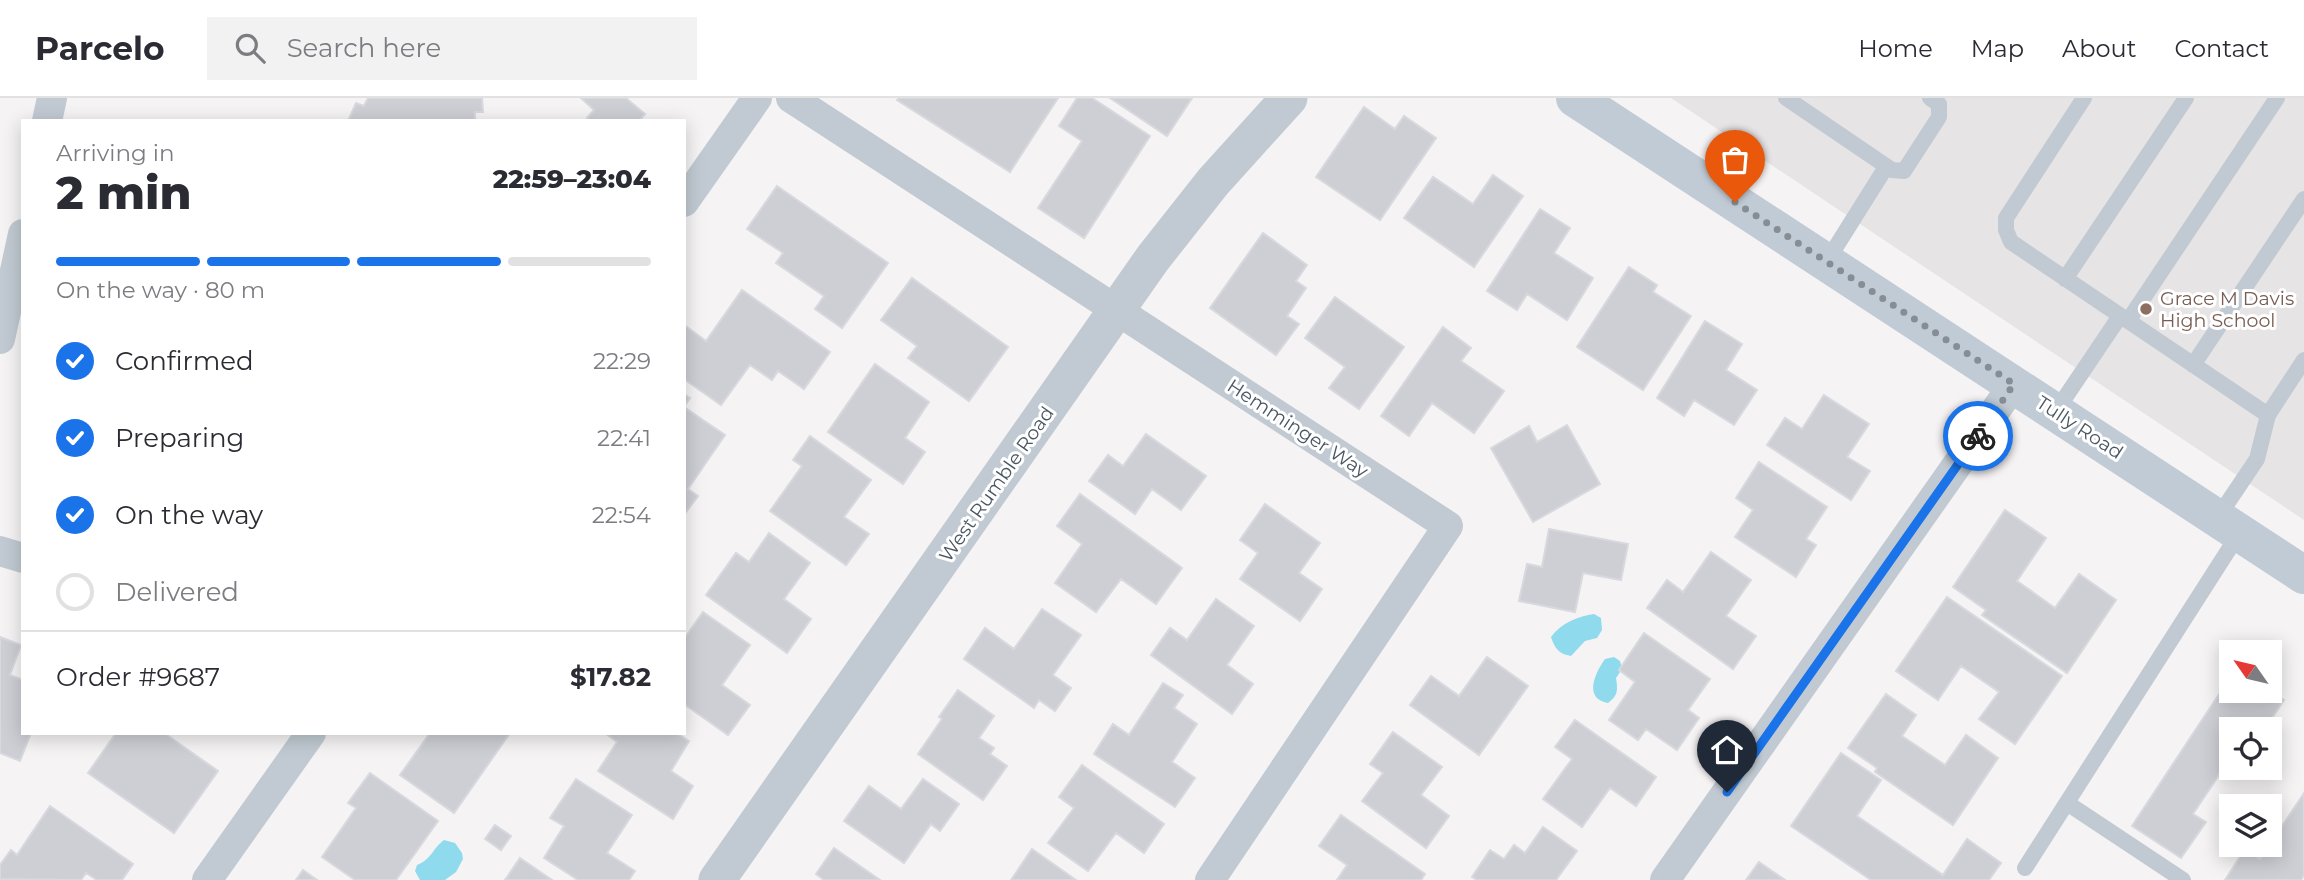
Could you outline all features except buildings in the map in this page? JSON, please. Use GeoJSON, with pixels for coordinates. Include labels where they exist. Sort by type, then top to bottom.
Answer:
{"type":"FeatureCollection","features":[{"type":"Feature","properties":{"kind":"main road","name":"Tully Road"},"geometry":{"type":"LineString","coordinates":[[1575,98],[2304,575]]}},
{"type":"Feature","properties":{"kind":"street"},"geometry":{"type":"LineString","coordinates":[[47,119],[52,98]]}},
{"type":"Feature","properties":{"kind":"street"},"geometry":{"type":"LineString","coordinates":[[686,199],[757,98]]}},
{"type":"Feature","properties":{"kind":"street","name":"Hemminger Way"},"geometry":{"type":"LineString","coordinates":[[791,98],[1448,526],[1210,880]]}},
{"type":"Feature","properties":{"kind":"street","name":"West Rumble Road"},"geometry":{"type":"LineString","coordinates":[[717,880],[1153,258],[1213,182],[1289,98]]}},
{"type":"Feature","properties":{"kind":"street"},"geometry":{"type":"LineString","coordinates":[[0,339],[21,243]]}},
{"type":"Feature","properties":{"kind":"street"},"geometry":{"type":"LineString","coordinates":[[1665,880],[2014,384]]}},
{"type":"Feature","properties":{"kind":"street"},"geometry":{"type":"LineString","coordinates":[[0,551],[21,557]]}},
{"type":"Feature","properties":{"kind":"street"},"geometry":{"type":"LineString","coordinates":[[207,880],[310,735]]}},
{"type":"Feature","properties":{"kind":"lane"},"geometry":{"type":"LineString","coordinates":[[1786,98],[1886,167],[1904,171],[1939,117],[1939,104],[1930,98]]}},
{"type":"Feature","properties":{"kind":"lane"},"geometry":{"type":"LineString","coordinates":[[2084,98],[2006,218],[2006,230],[2011,242],[2268,415]]}},
{"type":"Feature","properties":{"kind":"lane"},"geometry":{"type":"LineString","coordinates":[[2065,279],[2186,98]]}},
{"type":"Feature","properties":{"kind":"lane"},"geometry":{"type":"LineString","coordinates":[[2056,411],[2124,319],[2277,98]]}},
{"type":"Feature","properties":{"kind":"lane"},"geometry":{"type":"LineString","coordinates":[[1827,261],[1886,167]]}},
{"type":"Feature","properties":{"kind":"lane"},"geometry":{"type":"LineString","coordinates":[[2193,365],[2304,199]]}},
{"type":"Feature","properties":{"kind":"lane"},"geometry":{"type":"LineString","coordinates":[[2025,868],[2067,803],[2229,524],[2257,459],[2268,415],[2304,360]]}},
{"type":"Feature","properties":{"kind":"lane"},"geometry":{"type":"LineString","coordinates":[[2067,803],[2183,880]]}},
{"type":"Feature","properties":{"kind":"shaded area","name":"Grace M Davis High School"},"geometry":{"type":"Polygon","coordinates":[[[1671,98],[2304,98],[2304,520],[1671,98]]]}},
{"type":"Feature","properties":{"kind":"water"},"geometry":{"type":"Polygon","coordinates":[[[1594,614],[1601,618],[1602,630],[1597,638],[1585,641],[1571,656],[1558,650],[1551,637],[1555,632],[1571,621],[1594,614]]]}},
{"type":"Feature","properties":{"kind":"water"},"geometry":{"type":"Polygon","coordinates":[[[1614,657],[1620,661],[1622,669],[1616,678],[1615,695],[1608,703],[1600,701],[1593,691],[1593,685],[1605,659],[1614,657]]]}},
{"type":"Feature","properties":{"kind":"water"},"geometry":{"type":"Polygon","coordinates":[[[444,840],[455,843],[462,853],[463,859],[456,872],[445,880],[420,880],[415,871],[417,865],[426,860],[444,840]]]}},
{"type":"Feature","properties":{"kind":"way so far"},"geometry":{"type":"LineString","coordinates":[[1735,202],[2014,384],[1978,436]]}},
{"type":"Feature","properties":{"kind":"place","name":"Grace M Davis High School"},"geometry":{"type":"Point","coordinates":[2146,309]}},
{"type":"Feature","properties":{"kind":"route"},"geometry":{"type":"LineString","coordinates":[[1727,792],[1978,436]]}}]}
